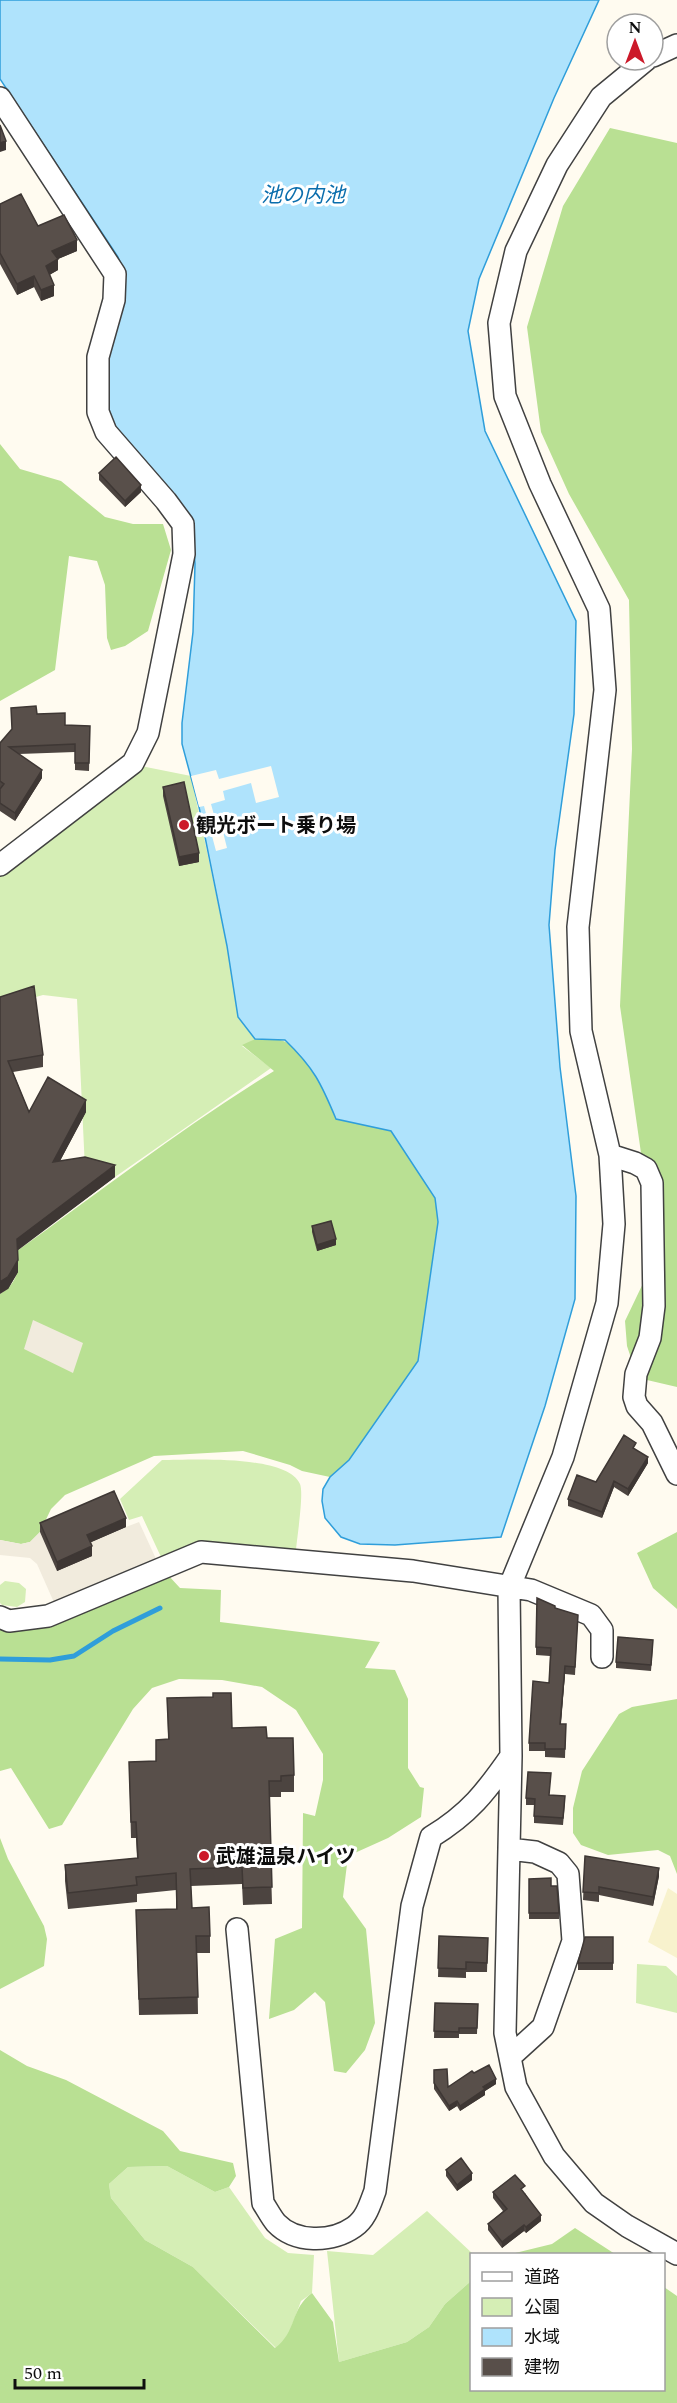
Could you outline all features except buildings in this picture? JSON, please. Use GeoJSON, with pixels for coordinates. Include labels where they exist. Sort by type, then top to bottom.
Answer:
{"type":"FeatureCollection","features":[{"type":"Feature","properties":{"kind":"street"},"geometry":{"type":"LineString","coordinates":[[631,72],[601,97],[557,165],[516,251],[500,323],[506,396],[540,484],[599,609],[605,690],[578,927],[581,1031],[610,1155],[614,1224],[607,1303],[562,1457],[509,1588],[511,1756],[506,2033],[516,2087],[554,2156],[594,2203],[627,2226],[677,2254]]}},
{"type":"Feature","properties":{"kind":"street"},"geometry":{"type":"LineString","coordinates":[[0,98],[115,274],[114,300],[98,357],[98,412],[106,432],[183,524],[184,554],[148,733],[133,763],[0,865]]}},
{"type":"Feature","properties":{"kind":"street"},"geometry":{"type":"LineString","coordinates":[[610,1155],[635,1162],[646,1169],[652,1183],[654,1306],[650,1338],[636,1374],[634,1396],[637,1406],[652,1423],[677,1474]]}},
{"type":"Feature","properties":{"kind":"street"},"geometry":{"type":"LineString","coordinates":[[0,1617],[9,1621],[48,1616],[201,1552],[413,1571],[531,1590],[591,1615],[602,1630],[602,1657]]}},
{"type":"Feature","properties":{"kind":"street"},"geometry":{"type":"LineString","coordinates":[[237,1929],[263,2203],[275,2222],[291,2234],[312,2239],[333,2236],[354,2227],[368,2210],[375,2191],[412,1906],[431,1837],[456,1822],[487,1791],[511,1756]]}},
{"type":"Feature","properties":{"kind":"street"},"geometry":{"type":"LineString","coordinates":[[509,1849],[536,1852],[559,1863],[568,1874],[573,1941],[543,2027],[510,2057]]}},
{"type":"Feature","properties":{"kind":"shaded area"},"geometry":{"type":"Polygon","coordinates":[[[33,1320],[83,1343],[73,1373],[24,1349],[33,1320]]]}},
{"type":"Feature","properties":{"kind":"shaded area"},"geometry":{"type":"Polygon","coordinates":[[[139,1522],[157,1561],[56,1607],[37,1564],[30,1558],[0,1555],[0,1540],[21,1544],[30,1542],[40,1532],[126,1527],[139,1522]]]}},
{"type":"Feature","properties":{"kind":"shaded area"},"geometry":{"type":"Polygon","coordinates":[[[668,1888],[677,1894],[677,1958],[648,1942],[668,1888]]]}},
{"type":"Feature","properties":{"kind":"green space"},"geometry":{"type":"Polygon","coordinates":[[[610,128],[677,143],[677,1387],[647,1380],[636,1373],[627,1346],[625,1321],[647,1275],[644,1174],[620,1006],[632,749],[629,600],[569,494],[541,432],[527,327],[563,206],[610,128]]]}},
{"type":"Feature","properties":{"kind":"green space"},"geometry":{"type":"Polygon","coordinates":[[[0,444],[20,469],[61,481],[105,517],[133,524],[163,524],[171,550],[148,631],[125,646],[111,650],[107,638],[105,585],[97,561],[69,556],[55,670],[0,701],[0,444]]]}},
{"type":"Feature","properties":{"kind":"green space"},"geometry":{"type":"Polygon","coordinates":[[[141,766],[191,776],[227,946],[238,1017],[255,1039],[242,1046],[271,1068],[115,1177],[85,1169],[77,999],[43,995],[0,1007],[0,873],[141,766]]]}},
{"type":"Feature","properties":{"kind":"green space"},"geometry":{"type":"Polygon","coordinates":[[[273,1038],[285,1042],[305,1058],[320,1082],[336,1119],[391,1131],[435,1198],[438,1222],[418,1361],[349,1460],[330,1477],[302,1471],[290,1465],[243,1451],[154,1456],[65,1495],[51,1509],[40,1532],[30,1542],[21,1544],[0,1540],[0,1294],[10,1286],[16,1276],[17,1251],[176,1136],[274,1071],[242,1045],[255,1039],[273,1038]]]}},
{"type":"Feature","properties":{"kind":"green space"},"geometry":{"type":"Polygon","coordinates":[[[162,1460],[258,1463],[291,1474],[300,1484],[301,1489],[296,1550],[213,1542],[182,1549],[161,1557],[142,1516],[129,1520],[120,1499],[162,1460]]]}},
{"type":"Feature","properties":{"kind":"green space"},"geometry":{"type":"Polygon","coordinates":[[[677,1532],[677,1609],[653,1588],[637,1553],[677,1532]]]}},
{"type":"Feature","properties":{"kind":"green space"},"geometry":{"type":"Polygon","coordinates":[[[168,1575],[180,1588],[221,1590],[220,1622],[380,1642],[365,1668],[395,1670],[408,1699],[408,1768],[420,1787],[424,1788],[421,1817],[388,1838],[348,1856],[343,1897],[366,1929],[375,2023],[365,2050],[346,2073],[334,2071],[325,2002],[315,1992],[294,2010],[269,2019],[275,1939],[302,1928],[303,1813],[315,1816],[323,1780],[323,1754],[296,1710],[262,1687],[222,1680],[179,1679],[152,1688],[133,1709],[62,1825],[49,1829],[11,1768],[0,1771],[0,1625],[49,1628],[168,1575]]]}},
{"type":"Feature","properties":{"kind":"green space"},"geometry":{"type":"Polygon","coordinates":[[[5,1581],[19,1583],[26,1589],[25,1602],[17,1607],[0,1603],[0,1585],[5,1581]]]}},
{"type":"Feature","properties":{"kind":"green space"},"geometry":{"type":"Polygon","coordinates":[[[677,1699],[677,1874],[670,1856],[658,1850],[608,1855],[581,1845],[573,1833],[573,1808],[582,1771],[619,1714],[632,1707],[677,1699]]]}},
{"type":"Feature","properties":{"kind":"green space"},"geometry":{"type":"Polygon","coordinates":[[[0,1838],[8,1859],[44,1926],[47,1939],[44,1966],[0,1989],[0,1838]]]}},
{"type":"Feature","properties":{"kind":"green space"},"geometry":{"type":"Polygon","coordinates":[[[637,1964],[666,1966],[677,1976],[677,2013],[636,2003],[637,1964]]]}},
{"type":"Feature","properties":{"kind":"green space"},"geometry":{"type":"Polygon","coordinates":[[[0,2050],[27,2066],[66,2080],[163,2131],[180,2151],[233,2163],[236,2176],[229,2187],[215,2192],[167,2166],[128,2167],[109,2184],[111,2198],[145,2240],[193,2267],[275,2348],[287,2335],[300,2306],[312,2293],[333,2322],[339,2362],[407,2342],[429,2327],[445,2304],[470,2282],[470,2391],[665,2391],[665,2288],[677,2296],[677,2403],[0,2403],[0,2050]]]}},
{"type":"Feature","properties":{"kind":"green space"},"geometry":{"type":"Polygon","coordinates":[[[167,2166],[215,2192],[229,2187],[265,2238],[288,2253],[314,2255],[312,2293],[301,2301],[287,2339],[276,2348],[193,2267],[145,2240],[111,2198],[109,2184],[128,2167],[167,2166]]]}},
{"type":"Feature","properties":{"kind":"green space"},"geometry":{"type":"Polygon","coordinates":[[[427,2211],[472,2253],[470,2253],[470,2282],[445,2304],[429,2327],[407,2342],[339,2362],[327,2251],[373,2255],[427,2211]]]}},
{"type":"Feature","properties":{"kind":"green space"},"geometry":{"type":"Polygon","coordinates":[[[575,2228],[613,2253],[515,2253],[552,2244],[575,2228]]]}},
{"type":"Feature","properties":{"kind":"water","name":"池の内池"},"geometry":{"type":"Polygon","coordinates":[[[0,0],[599,0],[554,98],[479,279],[468,331],[485,431],[576,621],[574,714],[555,850],[549,925],[560,1067],[576,1196],[575,1299],[545,1406],[501,1537],[395,1545],[360,1544],[341,1537],[325,1518],[322,1501],[323,1489],[330,1477],[349,1460],[418,1361],[438,1222],[435,1198],[391,1131],[336,1119],[316,1076],[295,1050],[285,1040],[255,1039],[238,1017],[227,946],[199,807],[182,744],[182,723],[193,632],[195,564],[193,538],[109,425],[106,364],[124,272],[118,257],[0,79],[0,0]]]}},
{"type":"Feature","properties":{"kind":"pier"},"geometry":{"type":"Polygon","coordinates":[[[271,766],[279,797],[256,803],[251,783],[223,791],[225,800],[211,804],[219,833],[223,832],[227,848],[216,851],[204,806],[199,807],[191,776],[216,770],[219,779],[271,766]]]}},
{"type":"Feature","properties":{"kind":"waterway"},"geometry":{"type":"LineString","coordinates":[[0,1659],[50,1660],[74,1656],[113,1631],[160,1608]]}},
{"type":"Feature","properties":{"kind":"place","name":"観光ボート乗り場"},"geometry":{"type":"Point","coordinates":[184,825]}},
{"type":"Feature","properties":{"kind":"place","name":"武雄温泉ハイツ"},"geometry":{"type":"Point","coordinates":[204,1856]}}]}
